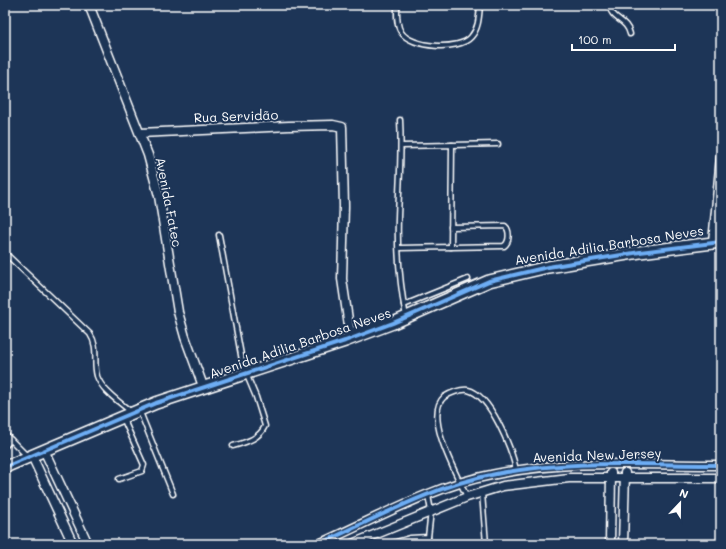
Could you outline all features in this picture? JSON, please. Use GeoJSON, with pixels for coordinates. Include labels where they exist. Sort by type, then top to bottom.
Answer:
{"type":"FeatureCollection","features":[{"type":"Feature","properties":{"kind":"street","name":"Avenida Fatec"},"geometry":{"type":"LineString","coordinates":[[89,5],[140,133],[155,179],[178,312],[185,337],[203,386]]}},
{"type":"Feature","properties":{"kind":"street","name":"Rua Servidão"},"geometry":{"type":"LineString","coordinates":[[140,133],[340,125],[343,130],[342,279],[348,337]]}},
{"type":"Feature","properties":{"kind":"street"},"geometry":{"type":"LineString","coordinates":[[717,242],[721,156]]}},
{"type":"Feature","properties":{"kind":"street","name":"Avenida Adilia Barbosa Neves"},"geometry":{"type":"LineString","coordinates":[[5,467],[131,412],[203,386],[393,323],[489,281],[528,270],[640,252],[717,242]]}},
{"type":"Feature","properties":{"kind":"street"},"geometry":{"type":"LineString","coordinates":[[44,450],[88,544]]}},
{"type":"Feature","properties":{"kind":"street"},"geometry":{"type":"LineString","coordinates":[[30,456],[73,544]]}},
{"type":"Feature","properties":{"kind":"street"},"geometry":{"type":"LineString","coordinates":[[610,544],[612,464]]}},
{"type":"Feature","properties":{"kind":"street","name":"Avenida New Jersey"},"geometry":{"type":"LineString","coordinates":[[319,544],[460,482],[490,475],[521,470],[612,464],[721,465]]}},
{"type":"Feature","properties":{"kind":"street"},"geometry":{"type":"LineString","coordinates":[[623,544],[625,465]]}},
{"type":"Feature","properties":{"kind":"street"},"geometry":{"type":"LineString","coordinates":[[521,470],[528,482]]}},
{"type":"Feature","properties":{"kind":"street","name":"Avenida New Jersey"},"geometry":{"type":"LineString","coordinates":[[352,544],[382,530],[467,497],[504,486],[528,482],[611,477],[721,478]]}},
{"type":"Feature","properties":{"kind":"street"},"geometry":{"type":"LineString","coordinates":[[401,507],[406,521]]}},
{"type":"Feature","properties":{"kind":"street"},"geometry":{"type":"LineString","coordinates":[[63,521],[75,516]]}},
{"type":"Feature","properties":{"kind":"street"},"geometry":{"type":"LineString","coordinates":[[377,518],[382,530]]}},
{"type":"Feature","properties":{"kind":"lane"},"geometry":{"type":"LineString","coordinates":[[397,5],[398,23],[400,31],[404,37],[416,42],[444,46],[464,43],[471,37],[477,28],[480,5]]}},
{"type":"Feature","properties":{"kind":"lane"},"geometry":{"type":"LineString","coordinates":[[609,5],[611,12],[615,17],[626,23],[630,34]]}},
{"type":"Feature","properties":{"kind":"lane"},"geometry":{"type":"LineString","coordinates":[[400,120],[402,146],[398,220],[399,248],[406,317]]}},
{"type":"Feature","properties":{"kind":"lane"},"geometry":{"type":"LineString","coordinates":[[402,146],[498,144]]}},
{"type":"Feature","properties":{"kind":"lane"},"geometry":{"type":"LineString","coordinates":[[451,247],[452,145]]}},
{"type":"Feature","properties":{"kind":"lane"},"geometry":{"type":"LineString","coordinates":[[399,248],[504,246],[509,240],[507,227],[505,226],[451,227]]}},
{"type":"Feature","properties":{"kind":"lane"},"geometry":{"type":"LineString","coordinates":[[220,235],[245,372],[250,380],[264,418],[265,426],[260,435],[254,439],[233,446]]}},
{"type":"Feature","properties":{"kind":"lane"},"geometry":{"type":"LineString","coordinates":[[5,253],[90,334],[94,343],[96,372],[99,381],[104,388],[131,412],[173,494]]}},
{"type":"Feature","properties":{"kind":"lane"},"geometry":{"type":"LineString","coordinates":[[404,305],[468,279]]}},
{"type":"Feature","properties":{"kind":"lane"},"geometry":{"type":"LineString","coordinates":[[467,497],[440,432],[437,419],[438,407],[441,400],[461,390],[473,392],[486,403],[521,470]]}},
{"type":"Feature","properties":{"kind":"lane"},"geometry":{"type":"LineString","coordinates":[[119,479],[142,471],[144,465],[131,412]]}},
{"type":"Feature","properties":{"kind":"lane"},"geometry":{"type":"LineString","coordinates":[[5,434],[10,440],[30,456]]}},
{"type":"Feature","properties":{"kind":"lane"},"geometry":{"type":"LineString","coordinates":[[5,446],[10,440]]}},
{"type":"Feature","properties":{"kind":"lane"},"geometry":{"type":"LineString","coordinates":[[482,492],[486,544]]}},
{"type":"Feature","properties":{"kind":"lane"},"geometry":{"type":"LineString","coordinates":[[428,495],[431,511],[428,544]]}},
{"type":"Feature","properties":{"kind":"lane"},"geometry":{"type":"LineString","coordinates":[[388,544],[410,538],[428,537]]}},
{"type":"Feature","properties":{"kind":"cycle path"},"geometry":{"type":"LineString","coordinates":[[5,467],[156,403],[345,341],[393,323],[489,281],[548,267],[640,252],[721,242]]}},
{"type":"Feature","properties":{"kind":"cycle path"},"geometry":{"type":"LineString","coordinates":[[319,544],[425,495],[469,480],[491,475],[519,470],[577,465],[721,465]]}}]}
